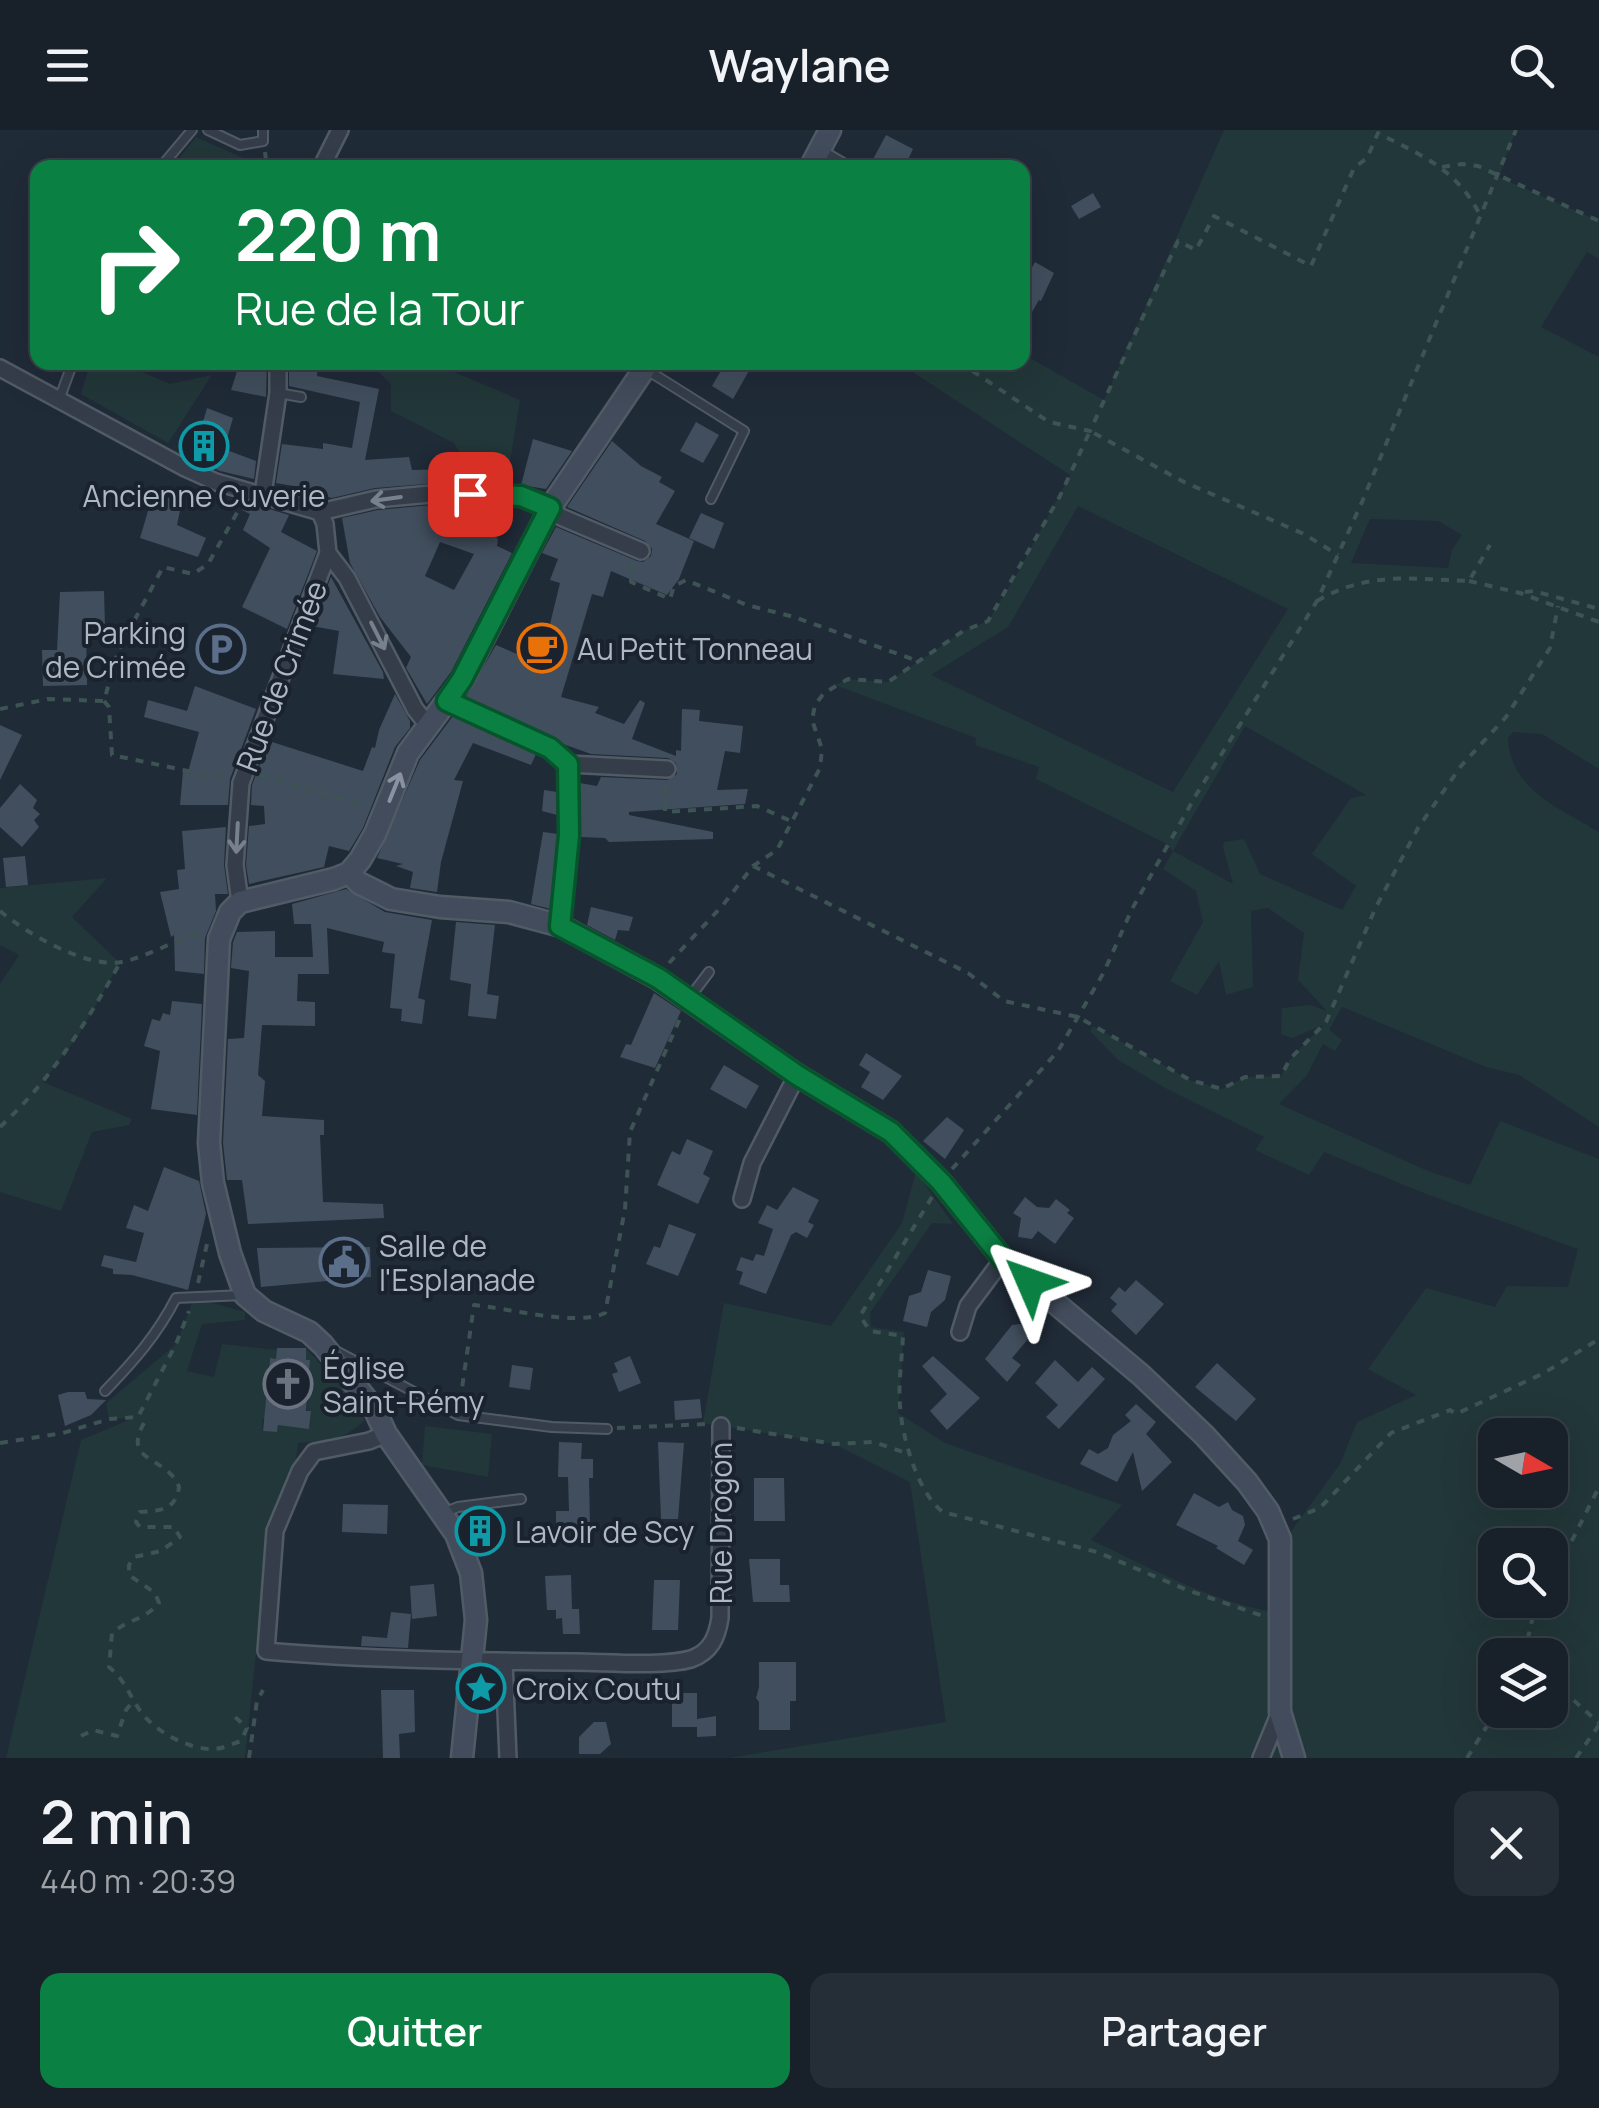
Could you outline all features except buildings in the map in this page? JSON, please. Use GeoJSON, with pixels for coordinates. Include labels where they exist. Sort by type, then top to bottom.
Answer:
{"type":"FeatureCollection","features":[{"type":"Feature","properties":{"kind":"street"},"geometry":{"type":"LineString","coordinates":[[325,160],[340,130]]}},
{"type":"Feature","properties":{"kind":"street"},"geometry":{"type":"LineString","coordinates":[[815,159],[830,130]]}},
{"type":"Feature","properties":{"kind":"street"},"geometry":{"type":"LineString","coordinates":[[0,368],[185,468],[320,512],[376,499],[442,492],[521,496],[637,550]]}},
{"type":"Feature","properties":{"kind":"street"},"geometry":{"type":"LineString","coordinates":[[255,492],[278,393],[278,370]]}},
{"type":"Feature","properties":{"kind":"street"},"geometry":{"type":"LineString","coordinates":[[462,1758],[476,1620],[471,1574],[456,1534],[386,1434],[376,1410],[323,1345],[310,1332],[264,1312],[245,1295],[216,1200],[209,1143],[215,988],[223,925],[240,902],[350,873],[360,860],[408,753],[462,679],[550,508],[643,370]]}},
{"type":"Feature","properties":{"kind":"street","name":"Rue de Crimée"},"geometry":{"type":"LineString","coordinates":[[240,902],[236,865],[243,777],[328,553],[320,512]]}},
{"type":"Feature","properties":{"kind":"street"},"geometry":{"type":"LineString","coordinates":[[328,553],[347,578],[427,724]]}},
{"type":"Feature","properties":{"kind":"street"},"geometry":{"type":"LineString","coordinates":[[447,701],[550,748],[568,764],[665,769]]}},
{"type":"Feature","properties":{"kind":"street"},"geometry":{"type":"LineString","coordinates":[[560,926],[569,835],[568,764]]}},
{"type":"Feature","properties":{"kind":"street"},"geometry":{"type":"LineString","coordinates":[[350,873],[359,884],[392,899],[509,912],[560,926],[658,978],[797,1075],[891,1132],[941,1182],[1003,1259],[1140,1376],[1204,1435],[1247,1482],[1280,1539],[1280,1712],[1294,1758]]}},
{"type":"Feature","properties":{"kind":"street"},"geometry":{"type":"LineString","coordinates":[[742,1199],[752,1163],[797,1075]]}},
{"type":"Feature","properties":{"kind":"street"},"geometry":{"type":"LineString","coordinates":[[960,1332],[968,1306],[1003,1259]]}},
{"type":"Feature","properties":{"kind":"street","name":"Rue Drogon"},"geometry":{"type":"LineString","coordinates":[[504,1662],[689,1660],[706,1652],[717,1638],[720,1618],[720,1426]]}},
{"type":"Feature","properties":{"kind":"street"},"geometry":{"type":"LineString","coordinates":[[386,1434],[370,1442],[314,1452],[300,1471],[275,1531],[266,1651],[504,1662],[508,1758]]}},
{"type":"Feature","properties":{"kind":"street"},"geometry":{"type":"LineString","coordinates":[[1260,1758],[1280,1712]]}},
{"type":"Feature","properties":{"kind":"lane"},"geometry":{"type":"LineString","coordinates":[[167,160],[192,130]]}},
{"type":"Feature","properties":{"kind":"lane"},"geometry":{"type":"LineString","coordinates":[[208,130],[240,145],[262,141],[262,130]]}},
{"type":"Feature","properties":{"kind":"lane"},"geometry":{"type":"LineString","coordinates":[[60,400],[70,370]]}},
{"type":"Feature","properties":{"kind":"lane"},"geometry":{"type":"LineString","coordinates":[[654,370],[744,430],[711,499]]}},
{"type":"Feature","properties":{"kind":"lane"},"geometry":{"type":"LineString","coordinates":[[278,393],[301,397]]}},
{"type":"Feature","properties":{"kind":"lane"},"geometry":{"type":"LineString","coordinates":[[689,998],[709,972]]}},
{"type":"Feature","properties":{"kind":"lane"},"geometry":{"type":"LineString","coordinates":[[106,1391],[141,1354],[176,1298],[245,1295]]}},
{"type":"Feature","properties":{"kind":"lane"},"geometry":{"type":"LineString","coordinates":[[323,1345],[458,1415],[552,1427],[607,1429]]}},
{"type":"Feature","properties":{"kind":"lane"},"geometry":{"type":"LineString","coordinates":[[443,1513],[458,1506],[520,1499]]}},
{"type":"Feature","properties":{"kind":"path"},"geometry":{"type":"LineString","coordinates":[[1278,1622],[1187,1590],[1098,1552],[944,1512],[932,1504],[910,1454],[900,1405],[903,1336],[870,1331],[860,1316],[941,1182],[1058,1051],[1104,972],[1132,909],[1196,795],[1317,601],[1516,130]]}},
{"type":"Feature","properties":{"kind":"path"},"geometry":{"type":"LineString","coordinates":[[658,978],[753,866],[777,850],[820,768],[822,749],[812,720],[815,704],[824,693],[848,679],[888,682],[963,631],[988,620],[1060,496],[1178,241],[1196,250],[1214,216],[1310,266],[1354,168],[1373,148],[1378,132],[1458,180],[1481,216]]}},
{"type":"Feature","properties":{"kind":"path"},"geometry":{"type":"LineString","coordinates":[[1442,167],[1478,166],[1599,222]]}},
{"type":"Feature","properties":{"kind":"path"},"geometry":{"type":"LineString","coordinates":[[971,370],[1049,422],[1090,430],[1184,482],[1304,534],[1338,555]]}},
{"type":"Feature","properties":{"kind":"path"},"geometry":{"type":"LineString","coordinates":[[104,702],[118,651],[163,568],[193,574],[208,564],[255,492]]}},
{"type":"Feature","properties":{"kind":"path"},"geometry":{"type":"LineString","coordinates":[[1468,581],[1490,545]]}},
{"type":"Feature","properties":{"kind":"path"},"geometry":{"type":"LineString","coordinates":[[637,550],[631,582],[670,599],[674,586],[686,580],[747,606],[794,616],[918,662]]}},
{"type":"Feature","properties":{"kind":"path"},"geometry":{"type":"LineString","coordinates":[[1317,601],[1339,588],[1379,578],[1468,581],[1598,617]]}},
{"type":"Feature","properties":{"kind":"path"},"geometry":{"type":"LineString","coordinates":[[1520,593],[1534,591],[1598,617]]}},
{"type":"Feature","properties":{"kind":"path"},"geometry":{"type":"LineString","coordinates":[[753,866],[968,973],[1004,1001],[1078,1017],[1190,1080],[1222,1089],[1245,1077],[1281,1076],[1290,1059],[1326,1022],[1376,907],[1418,828],[1461,766],[1506,717],[1550,648],[1558,606]]}},
{"type":"Feature","properties":{"kind":"path"},"geometry":{"type":"LineString","coordinates":[[0,709],[48,699],[104,702],[109,707],[112,755],[243,777],[383,814]]}},
{"type":"Feature","properties":{"kind":"path"},"geometry":{"type":"LineString","coordinates":[[665,769],[665,812],[757,806],[792,821]]}},
{"type":"Feature","properties":{"kind":"path"},"geometry":{"type":"LineString","coordinates":[[0,911],[16,926],[74,956],[120,963],[223,925]]}},
{"type":"Feature","properties":{"kind":"path"},"geometry":{"type":"LineString","coordinates":[[678,952],[686,958]]}},
{"type":"Feature","properties":{"kind":"path"},"geometry":{"type":"LineString","coordinates":[[0,1128],[30,1100],[78,1036],[120,963]]}},
{"type":"Feature","properties":{"kind":"path"},"geometry":{"type":"LineString","coordinates":[[458,1415],[474,1305],[567,1319],[605,1313],[624,1209],[630,1132],[689,998]]}},
{"type":"Feature","properties":{"kind":"path"},"geometry":{"type":"LineString","coordinates":[[1275,1526],[1320,1508],[1391,1433],[1450,1410],[1456,1414],[1544,1373],[1599,1339]]}},
{"type":"Feature","properties":{"kind":"path"},"geometry":{"type":"LineString","coordinates":[[457,1352],[467,1354]]}},
{"type":"Feature","properties":{"kind":"path"},"geometry":{"type":"LineString","coordinates":[[0,1442],[63,1434],[108,1419],[138,1417],[142,1408]]}},
{"type":"Feature","properties":{"kind":"path"},"geometry":{"type":"LineString","coordinates":[[144,1423],[136,1445],[173,1473],[179,1487],[168,1508],[140,1512],[136,1522],[144,1528],[174,1528],[180,1537],[161,1550],[134,1557],[129,1565],[130,1575],[155,1594],[159,1604],[112,1633],[109,1667],[124,1680],[154,1727],[173,1737],[212,1750],[241,1741],[250,1729]]}},
{"type":"Feature","properties":{"kind":"path"},"geometry":{"type":"LineString","coordinates":[[607,1429],[702,1423],[834,1444],[874,1442],[910,1454]]}},
{"type":"Feature","properties":{"kind":"path"},"geometry":{"type":"LineString","coordinates":[[1568,1548],[1599,1487]]}},
{"type":"Feature","properties":{"kind":"path"},"geometry":{"type":"LineString","coordinates":[[249,1758],[250,1729],[262,1690]]}},
{"type":"Feature","properties":{"kind":"path"},"geometry":{"type":"LineString","coordinates":[[1568,1695],[1599,1724],[1576,1758]]}},
{"type":"Feature","properties":{"kind":"path"},"geometry":{"type":"LineString","coordinates":[[81,1736],[94,1730],[116,1736],[134,1700]]}},
{"type":"Feature","properties":{"kind":"path"},"geometry":{"type":"LineString","coordinates":[[234,1716],[250,1729]]}},
{"type":"Feature","properties":{"kind":"path"},"geometry":{"type":"LineString","coordinates":[[1467,1758],[1486,1728]]}},
{"type":"Feature","properties":{"kind":"green space"},"geometry":{"type":"Polygon","coordinates":[[[1224,130],[1516,130],[1499,177],[1599,221],[1599,259],[1587,252],[1541,327],[1599,357],[1599,769],[1542,734],[1513,732],[1508,738],[1511,756],[1527,784],[1599,832],[1599,1127],[1519,1075],[1486,1067],[1342,1007],[1329,1030],[1342,1040],[1335,1051],[1323,1044],[1307,1075],[1279,1104],[1428,1171],[1470,1185],[1500,1121],[1599,1159],[1599,1758],[729,1758],[946,1722],[910,1482],[834,1444],[703,1423],[724,1303],[831,1326],[902,1223],[916,1172],[953,1224],[932,1223],[870,1313],[871,1327],[904,1332],[898,1413],[945,1443],[1122,1505],[1091,1540],[1186,1585],[1236,1603],[1287,1614],[1287,1537],[1340,1464],[1357,1422],[1416,1395],[1368,1369],[1426,1288],[1495,1307],[1507,1286],[1568,1287],[1578,1249],[1324,1152],[1309,1175],[1255,1150],[1264,1137],[1118,1060],[1090,1031],[1093,1026],[1190,1080],[1222,1089],[1245,1077],[1281,1076],[1290,1059],[1323,1025],[1292,1038],[1281,1034],[1282,1008],[1310,1005],[1327,1011],[1298,980],[1304,933],[1268,908],[1251,911],[1253,987],[1226,995],[1219,961],[1197,995],[1170,981],[1203,922],[1196,891],[1163,869],[1173,851],[1165,843],[1036,779],[1039,767],[975,745],[976,738],[835,685],[848,679],[888,682],[963,631],[988,621],[1070,475],[910,370],[1030,370],[1030,358],[1104,400],[1224,130]],[[1078,506],[1008,627],[931,675],[1173,792],[1288,609],[1078,506]],[[1370,519],[1351,563],[1448,568],[1452,550],[1462,535],[1438,521],[1370,519]],[[1245,726],[1173,851],[1233,884],[1224,842],[1244,839],[1260,874],[1342,910],[1356,886],[1312,854],[1351,798],[1366,795],[1245,726]]]}},
{"type":"Feature","properties":{"kind":"green space"},"geometry":{"type":"Polygon","coordinates":[[[196,137],[248,160],[178,160],[196,137]]]}},
{"type":"Feature","properties":{"kind":"green space"},"geometry":{"type":"Polygon","coordinates":[[[88,370],[137,370],[170,384],[212,375],[168,443],[81,394],[88,370]]]}},
{"type":"Feature","properties":{"kind":"green space"},"geometry":{"type":"Polygon","coordinates":[[[376,370],[449,370],[520,400],[507,479],[476,479],[454,443],[391,411],[391,384],[376,370]]]}},
{"type":"Feature","properties":{"kind":"green space"},"geometry":{"type":"Polygon","coordinates":[[[107,878],[72,917],[120,963],[78,1036],[43,1082],[132,1119],[129,1125],[92,1132],[61,1211],[0,1192],[0,984],[19,955],[0,945],[0,888],[107,878]]]}},
{"type":"Feature","properties":{"kind":"green space"},"geometry":{"type":"Polygon","coordinates":[[[194,1298],[245,1312],[245,1320],[202,1324],[187,1371],[214,1377],[222,1344],[277,1350],[276,1359],[269,1359],[267,1419],[262,1419],[262,1431],[277,1432],[278,1425],[310,1427],[310,1361],[306,1360],[306,1348],[364,1413],[364,1421],[341,1436],[298,1443],[295,1469],[269,1530],[245,1758],[6,1758],[81,1440],[134,1418],[109,1419],[106,1403],[176,1344],[194,1298]]]}},
{"type":"Feature","properties":{"kind":"green space"},"geometry":{"type":"Polygon","coordinates":[[[425,1426],[492,1434],[488,1477],[422,1465],[425,1426]]]}},
{"type":"Feature","properties":{"kind":"place","name":"Ancienne Cuverie"},"geometry":{"type":"Point","coordinates":[204,446]}},
{"type":"Feature","properties":{"kind":"place","name":"Au Petit Tonneau"},"geometry":{"type":"Point","coordinates":[542,648]}},
{"type":"Feature","properties":{"kind":"place","name":"Parking de Crimée"},"geometry":{"type":"Point","coordinates":[221,649]}},
{"type":"Feature","properties":{"kind":"place","name":"Salle de l'Esplanade"},"geometry":{"type":"Point","coordinates":[344,1262]}},
{"type":"Feature","properties":{"kind":"place","name":"Église Saint-Rémy"},"geometry":{"type":"Point","coordinates":[288,1384]}},
{"type":"Feature","properties":{"kind":"place","name":"Lavoir de Scy"},"geometry":{"type":"Point","coordinates":[480,1531]}},
{"type":"Feature","properties":{"kind":"place","name":"Croix Coutu"},"geometry":{"type":"Point","coordinates":[481,1688]}},
{"type":"Feature","properties":{"kind":"route"},"geometry":{"type":"LineString","coordinates":[[470,494],[521,496],[550,508],[447,701],[550,748],[568,764],[569,835],[560,926],[658,978],[797,1075],[891,1132],[941,1182],[1003,1259],[1030,1282]]}}]}
